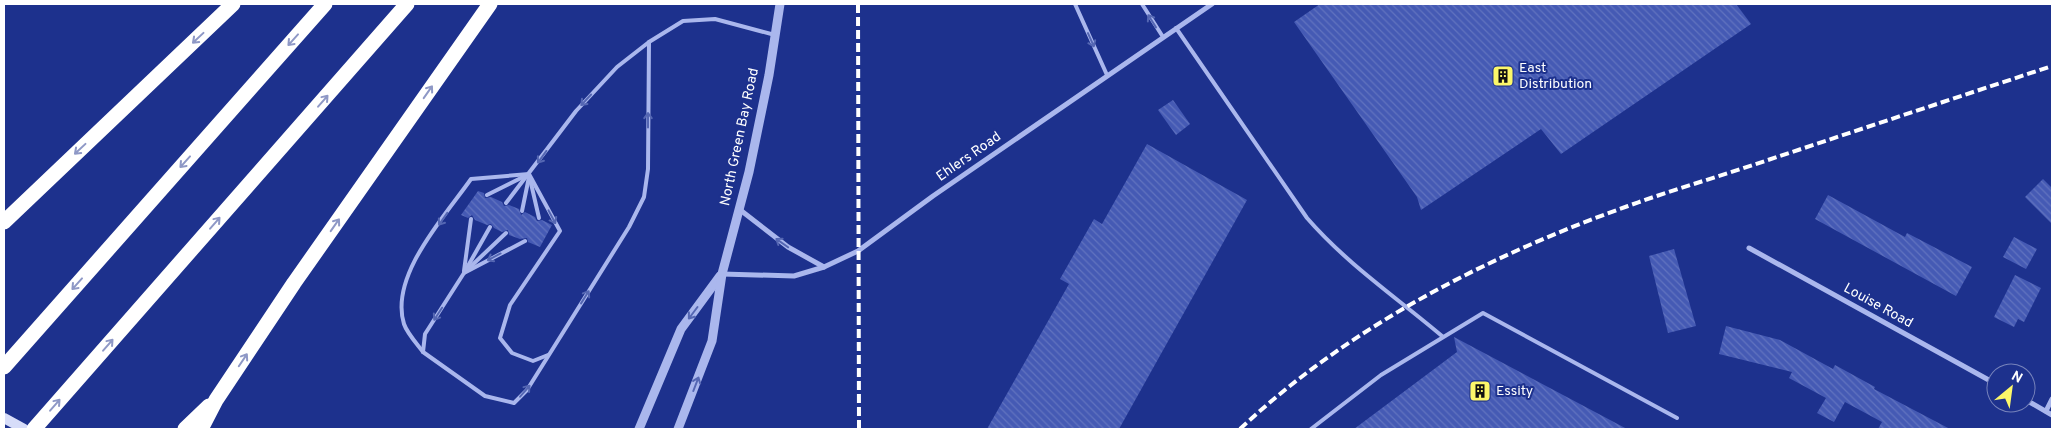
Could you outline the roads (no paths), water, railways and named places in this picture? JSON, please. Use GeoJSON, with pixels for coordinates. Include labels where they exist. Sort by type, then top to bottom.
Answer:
{"type":"FeatureCollection","features":[{"type":"Feature","properties":{"kind":"highway"},"geometry":{"type":"LineString","coordinates":[[4,222],[234,4]]}},
{"type":"Feature","properties":{"kind":"highway"},"geometry":{"type":"LineString","coordinates":[[4,367],[325,4]]}},
{"type":"Feature","properties":{"kind":"highway"},"geometry":{"type":"LineString","coordinates":[[34,429],[407,4]]}},
{"type":"Feature","properties":{"kind":"highway"},"geometry":{"type":"LineString","coordinates":[[201,429],[216,400],[294,283],[490,4]]}},
{"type":"Feature","properties":{"kind":"highway"},"geometry":{"type":"LineString","coordinates":[[185,429],[216,400]]}},
{"type":"Feature","properties":{"kind":"main road"},"geometry":{"type":"LineString","coordinates":[[4,418],[24,429]]}},
{"type":"Feature","properties":{"kind":"street","name":"North Green Bay Road"},"geometry":{"type":"LineString","coordinates":[[678,429],[712,341],[722,274],[749,172],[780,4]]}},
{"type":"Feature","properties":{"kind":"street","name":"Ehlers Road"},"geometry":{"type":"LineString","coordinates":[[722,274],[794,276],[824,267],[858,251],[941,190],[1212,4]]}},
{"type":"Feature","properties":{"kind":"street"},"geometry":{"type":"LineString","coordinates":[[739,209],[788,247],[824,267]]}},
{"type":"Feature","properties":{"kind":"street","name":"Louise Road"},"geometry":{"type":"LineString","coordinates":[[1749,248],[1986,378]]}},
{"type":"Feature","properties":{"kind":"street","name":"North Green Bay Road"},"geometry":{"type":"LineString","coordinates":[[639,429],[681,329],[722,274]]}},
{"type":"Feature","properties":{"kind":"street"},"geometry":{"type":"LineString","coordinates":[[2046,411],[2052,399]]}},
{"type":"Feature","properties":{"kind":"street"},"geometry":{"type":"LineString","coordinates":[[2036,406],[2052,415]]}},
{"type":"Feature","properties":{"kind":"lane"},"geometry":{"type":"LineString","coordinates":[[1075,4],[1108,75]]}},
{"type":"Feature","properties":{"kind":"lane"},"geometry":{"type":"LineString","coordinates":[[1142,4],[1163,37]]}},
{"type":"Feature","properties":{"kind":"lane"},"geometry":{"type":"LineString","coordinates":[[506,204],[576,111],[617,67],[649,42],[683,21],[715,19],[775,35]]}},
{"type":"Feature","properties":{"kind":"lane"},"geometry":{"type":"LineString","coordinates":[[1176,28],[1307,218],[1330,245],[1368,279],[1407,306],[1442,336]]}},
{"type":"Feature","properties":{"kind":"lane"},"geometry":{"type":"LineString","coordinates":[[529,174],[471,179],[412,265],[401,294],[404,324],[424,352],[485,396],[514,403],[527,390],[629,227],[644,197],[648,169],[649,42]]}},
{"type":"Feature","properties":{"kind":"lane"},"geometry":{"type":"LineString","coordinates":[[487,195],[529,174]]}},
{"type":"Feature","properties":{"kind":"lane"},"geometry":{"type":"LineString","coordinates":[[522,211],[529,174]]}},
{"type":"Feature","properties":{"kind":"lane"},"geometry":{"type":"LineString","coordinates":[[529,174],[539,218]]}},
{"type":"Feature","properties":{"kind":"lane"},"geometry":{"type":"LineString","coordinates":[[529,174],[560,231],[510,305],[500,338],[512,353],[533,361],[549,355]]}},
{"type":"Feature","properties":{"kind":"lane"},"geometry":{"type":"LineString","coordinates":[[464,273],[471,219]]}},
{"type":"Feature","properties":{"kind":"lane"},"geometry":{"type":"LineString","coordinates":[[424,352],[425,334],[464,273],[490,227]]}},
{"type":"Feature","properties":{"kind":"lane"},"geometry":{"type":"LineString","coordinates":[[464,273],[506,233]]}},
{"type":"Feature","properties":{"kind":"lane"},"geometry":{"type":"LineString","coordinates":[[464,273],[524,241]]}},
{"type":"Feature","properties":{"kind":"lane"},"geometry":{"type":"LineString","coordinates":[[1311,429],[1381,375],[1442,336],[1483,313],[1677,418]]}},
{"type":"Feature","properties":{"kind":"railway"},"geometry":{"type":"LineString","coordinates":[[858,4],[859,429]]}},
{"type":"Feature","properties":{"kind":"railway"},"geometry":{"type":"LineString","coordinates":[[1240,429],[1327,358],[1374,326],[1473,271],[1524,247],[1643,201],[2052,66]]}},
{"type":"Feature","properties":{"kind":"place","name":"East Distribution"},"geometry":{"type":"Point","coordinates":[1503,76]}},
{"type":"Feature","properties":{"kind":"place","name":"Essity"},"geometry":{"type":"Point","coordinates":[1480,391]}}]}
